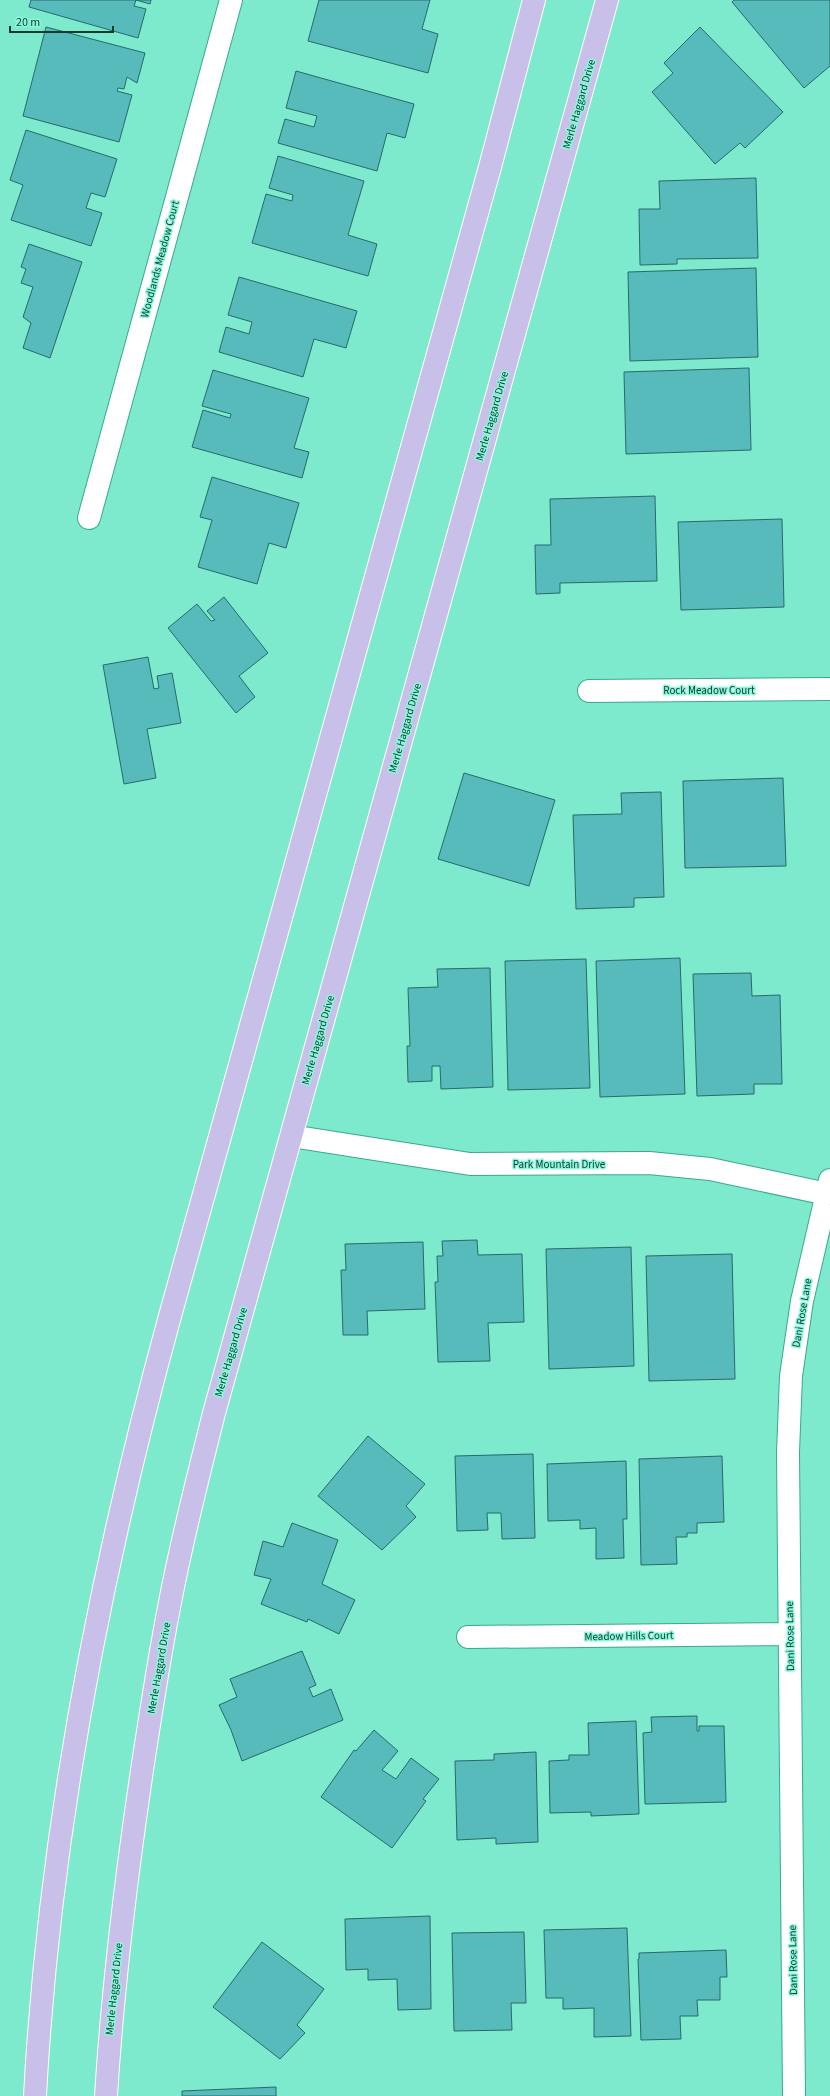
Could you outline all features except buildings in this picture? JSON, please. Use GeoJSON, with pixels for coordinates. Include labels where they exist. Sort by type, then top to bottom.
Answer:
{"type":"FeatureCollection","features":[{"type":"Feature","properties":{"kind":"main road"},"geometry":{"type":"LineString","coordinates":[[35,2096],[38,2045],[50,1923],[67,1797],[100,1606],[129,1472],[172,1309],[490,167],[534,0]]}},
{"type":"Feature","properties":{"kind":"main road","name":"Merle Haggard Drive"},"geometry":{"type":"LineString","coordinates":[[106,2096],[110,2031],[122,1912],[156,1678],[182,1545],[214,1413],[607,0]]}},
{"type":"Feature","properties":{"kind":"street","name":"Woodlands Meadow Court"},"geometry":{"type":"LineString","coordinates":[[89,518],[231,0]]}},
{"type":"Feature","properties":{"kind":"street","name":"Rock Meadow Court"},"geometry":{"type":"LineString","coordinates":[[589,691],[830,689]]}},
{"type":"Feature","properties":{"kind":"street","name":"Park Mountain Drive"},"geometry":{"type":"LineString","coordinates":[[291,1136],[470,1164],[649,1164],[710,1168],[829,1187]]}},
{"type":"Feature","properties":{"kind":"street","name":"Dani Rose Lane"},"geometry":{"type":"LineString","coordinates":[[794,2096],[788,1452],[792,1376],[802,1301],[829,1187]]}},
{"type":"Feature","properties":{"kind":"street","name":"Meadow Hills Court"},"geometry":{"type":"LineString","coordinates":[[468,1637],[790,1634]]}}]}
